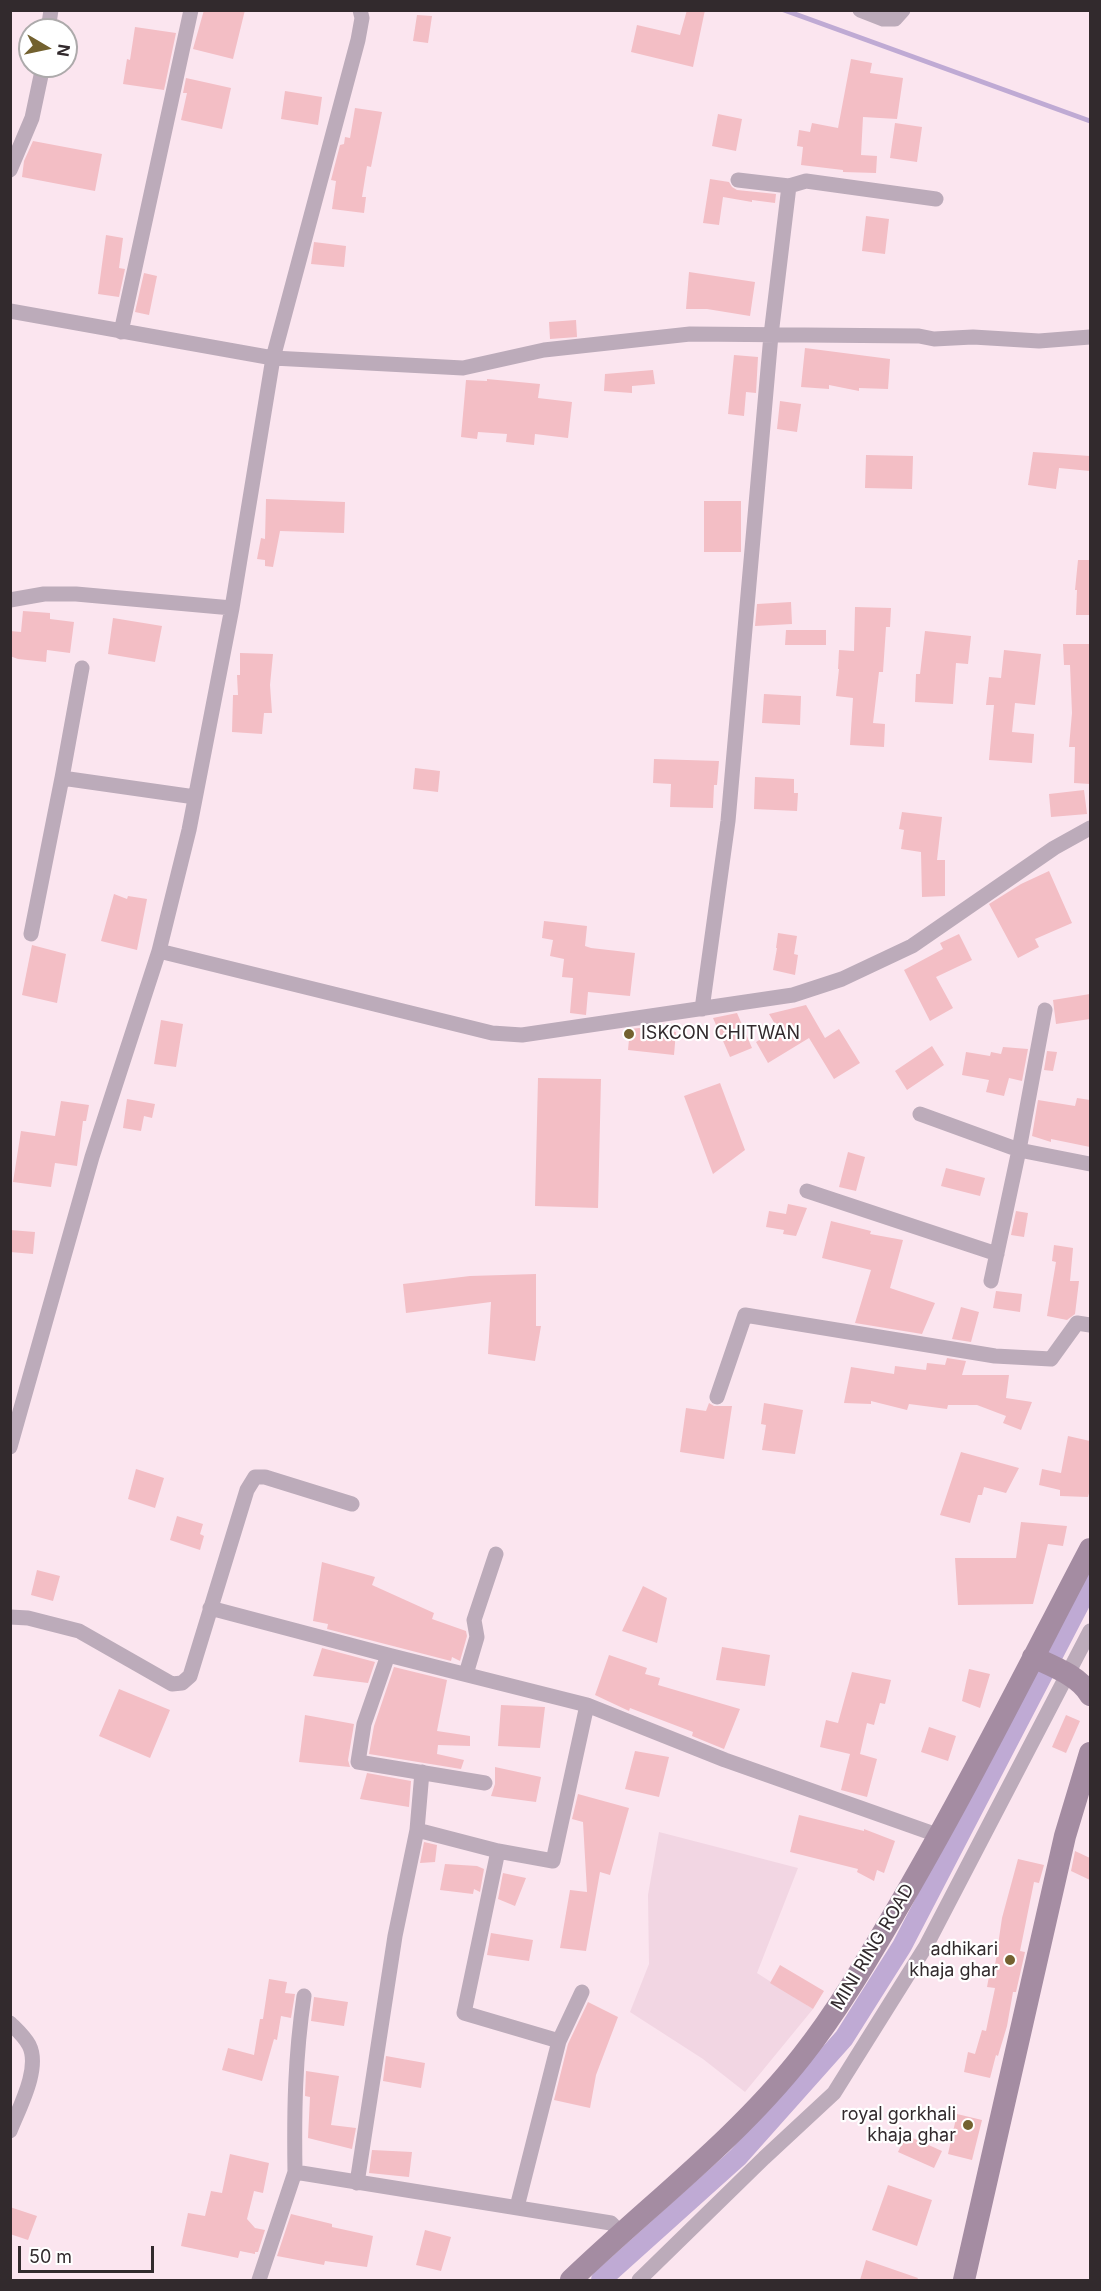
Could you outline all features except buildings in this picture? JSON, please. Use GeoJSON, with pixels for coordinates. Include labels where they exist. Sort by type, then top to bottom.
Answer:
{"type":"FeatureCollection","features":[{"type":"Feature","properties":{"kind":"main road","name":"MINI RING ROAD"},"geometry":{"type":"LineString","coordinates":[[571,2280],[748,2120],[830,2020],[940,1836],[1090,1550]]}},
{"type":"Feature","properties":{"kind":"main road"},"geometry":{"type":"LineString","coordinates":[[1033,1657],[1061,1671],[1088,1690],[1090,1695]]}},
{"type":"Feature","properties":{"kind":"main road"},"geometry":{"type":"LineString","coordinates":[[964,2280],[1065,1836],[1090,1761]]}},
{"type":"Feature","properties":{"kind":"street"},"geometry":{"type":"LineString","coordinates":[[121,332],[191,10]]}},
{"type":"Feature","properties":{"kind":"street"},"geometry":{"type":"LineString","coordinates":[[10,1447],[88,1168],[159,951],[195,797],[232,608],[273,358],[358,40],[362,18],[360,10]]}},
{"type":"Feature","properties":{"kind":"street"},"geometry":{"type":"LineString","coordinates":[[860,10],[883,18],[895,19],[903,10]]}},
{"type":"Feature","properties":{"kind":"street"},"geometry":{"type":"LineString","coordinates":[[10,170],[32,118],[40,78]]}},
{"type":"Feature","properties":{"kind":"street"},"geometry":{"type":"LineString","coordinates":[[738,180],[789,186],[806,181],[936,199]]}},
{"type":"Feature","properties":{"kind":"street"},"geometry":{"type":"LineString","coordinates":[[702,1009],[728,822],[771,335],[789,186]]}},
{"type":"Feature","properties":{"kind":"street"},"geometry":{"type":"LineString","coordinates":[[10,310],[273,358],[463,368],[544,350],[690,334],[908,336],[934,339],[973,337],[1039,341],[1090,337]]}},
{"type":"Feature","properties":{"kind":"street"},"geometry":{"type":"LineString","coordinates":[[10,600],[44,594],[76,594],[232,608]]}},
{"type":"Feature","properties":{"kind":"street"},"geometry":{"type":"LineString","coordinates":[[31,934],[82,668]]}},
{"type":"Feature","properties":{"kind":"street"},"geometry":{"type":"LineString","coordinates":[[62,778],[195,797]]}},
{"type":"Feature","properties":{"kind":"street"},"geometry":{"type":"LineString","coordinates":[[159,951],[492,1034],[522,1035],[793,995],[843,980],[912,946],[1054,848],[1090,828]]}},
{"type":"Feature","properties":{"kind":"street"},"geometry":{"type":"LineString","coordinates":[[991,1281],[1019,1150],[1045,1010]]}},
{"type":"Feature","properties":{"kind":"street"},"geometry":{"type":"LineString","coordinates":[[920,1114],[1019,1150],[1090,1164]]}},
{"type":"Feature","properties":{"kind":"street"},"geometry":{"type":"LineString","coordinates":[[807,1191],[997,1254]]}},
{"type":"Feature","properties":{"kind":"street"},"geometry":{"type":"LineString","coordinates":[[717,1397],[745,1316],[995,1356],[1051,1359],[1077,1323],[1090,1325]]}},
{"type":"Feature","properties":{"kind":"street"},"geometry":{"type":"LineString","coordinates":[[10,1617],[28,1618],[79,1631],[157,1677],[172,1684],[182,1683],[190,1676],[247,1490],[255,1477],[265,1477],[352,1504]]}},
{"type":"Feature","properties":{"kind":"street"},"geometry":{"type":"LineString","coordinates":[[466,1674],[477,1637],[474,1620],[496,1554]]}},
{"type":"Feature","properties":{"kind":"street"},"geometry":{"type":"LineString","coordinates":[[210,1608],[587,1705],[725,1760],[940,1836]]}},
{"type":"Feature","properties":{"kind":"street"},"geometry":{"type":"LineString","coordinates":[[639,2280],[834,2093],[926,1946],[1061,1671],[1090,1631]]}},
{"type":"Feature","properties":{"kind":"street"},"geometry":{"type":"LineString","coordinates":[[388,1655],[364,1724],[358,1762],[485,1783]]}},
{"type":"Feature","properties":{"kind":"street"},"geometry":{"type":"LineString","coordinates":[[417,1830],[498,1851],[553,1861],[587,1705]]}},
{"type":"Feature","properties":{"kind":"street"},"geometry":{"type":"LineString","coordinates":[[357,2182],[395,1936],[417,1830],[422,1772]]}},
{"type":"Feature","properties":{"kind":"street"},"geometry":{"type":"LineString","coordinates":[[498,1851],[464,2013],[559,2041]]}},
{"type":"Feature","properties":{"kind":"street"},"geometry":{"type":"LineString","coordinates":[[517,2207],[559,2041],[582,1992]]}},
{"type":"Feature","properties":{"kind":"street"},"geometry":{"type":"LineString","coordinates":[[259,2280],[295,2172],[294,2098],[298,2035],[304,1995]]}},
{"type":"Feature","properties":{"kind":"street"},"geometry":{"type":"LineString","coordinates":[[10,2023],[30,2046],[33,2061],[31,2074],[10,2131]]}},
{"type":"Feature","properties":{"kind":"street"},"geometry":{"type":"LineString","coordinates":[[295,2172],[418,2190],[611,2223],[621,2233]]}},
{"type":"Feature","properties":{"kind":"shaded area"},"geometry":{"type":"Polygon","coordinates":[[[659,1832],[798,1868],[757,1973],[813,2009],[745,2092],[703,2059],[630,2012],[649,1964],[648,1895],[659,1832]]]}},
{"type":"Feature","properties":{"kind":"waterway"},"geometry":{"type":"LineString","coordinates":[[784,10],[1090,121]]}},
{"type":"Feature","properties":{"kind":"waterway"},"geometry":{"type":"LineString","coordinates":[[601,2280],[738,2157],[844,2038],[902,1946],[1090,1584]]}},
{"type":"Feature","properties":{"kind":"place","name":"ISKCON CHITWAN"},"geometry":{"type":"Point","coordinates":[629,1034]}},
{"type":"Feature","properties":{"kind":"place","name":"adhikari khaja ghar"},"geometry":{"type":"Point","coordinates":[1010,1960]}},
{"type":"Feature","properties":{"kind":"place","name":"royal gorkhali khaja ghar"},"geometry":{"type":"Point","coordinates":[968,2125]}}]}
